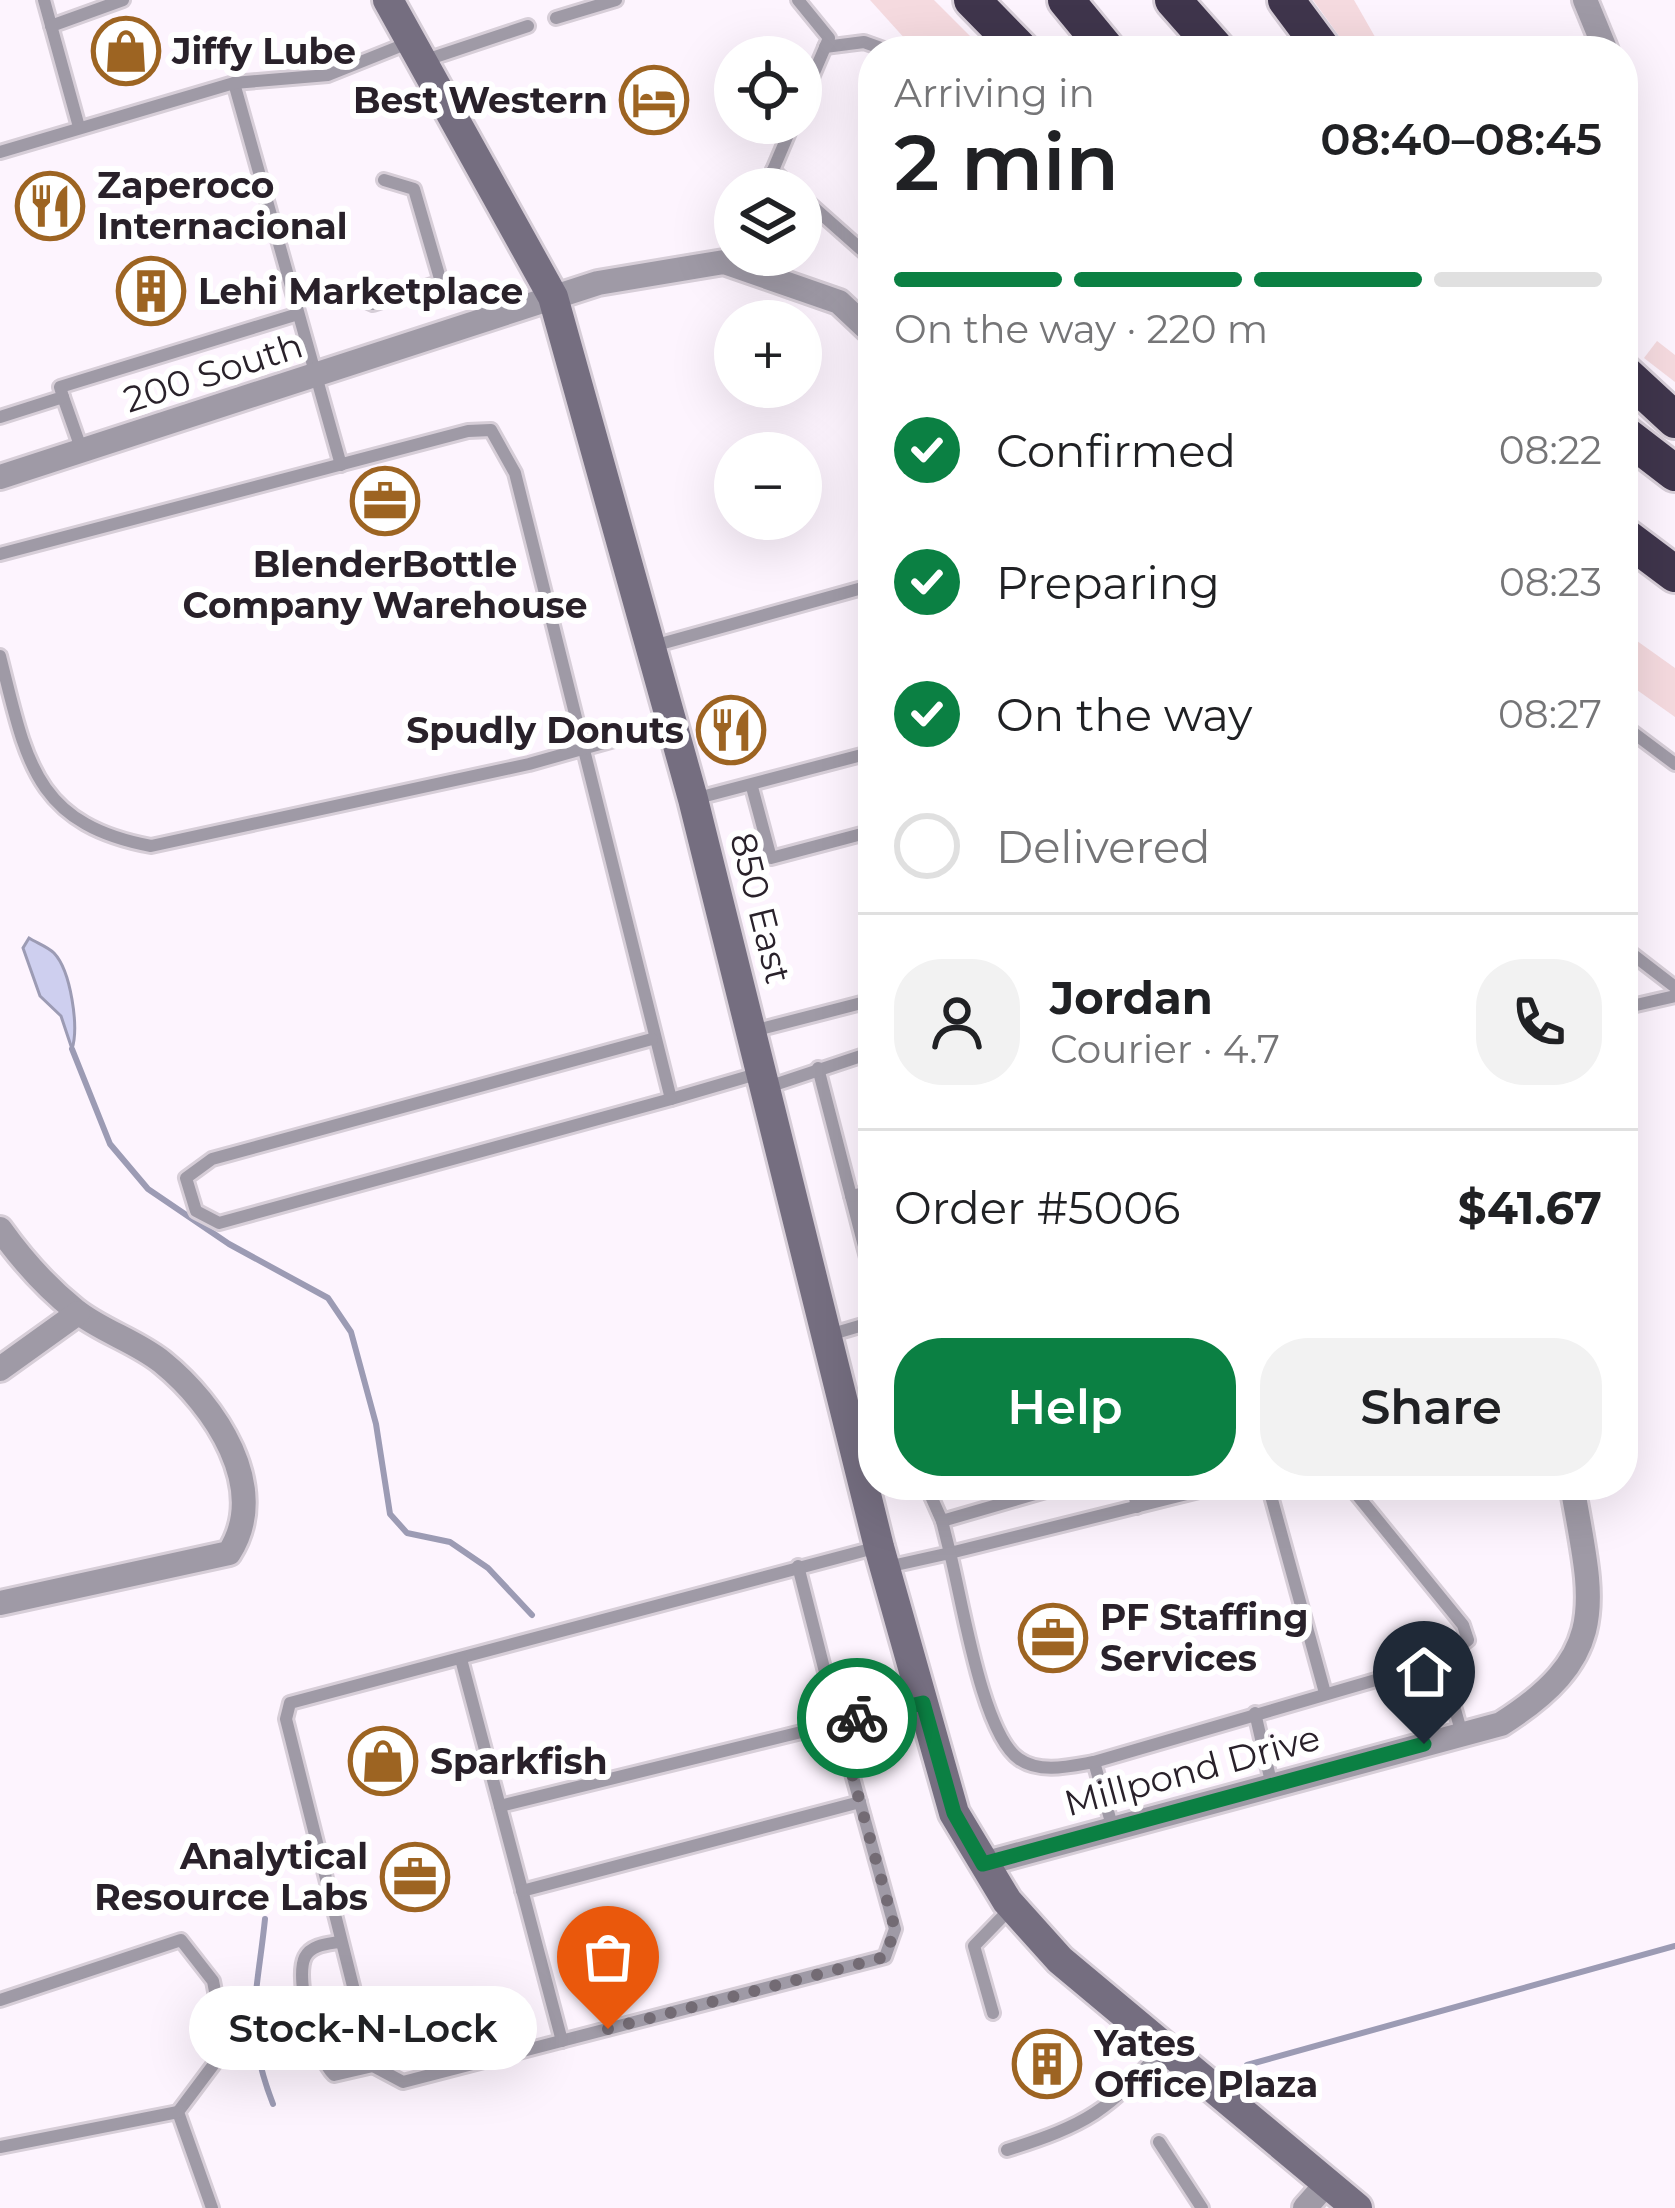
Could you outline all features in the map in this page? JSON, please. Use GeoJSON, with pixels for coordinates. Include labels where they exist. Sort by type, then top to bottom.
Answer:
{"type":"FeatureCollection","features":[{"type":"Feature","properties":{"kind":"highway"},"geometry":{"type":"LineString","coordinates":[[972,0],[1007,36]]}},
{"type":"Feature","properties":{"kind":"highway"},"geometry":{"type":"LineString","coordinates":[[1066,0],[1096,36]]}},
{"type":"Feature","properties":{"kind":"highway"},"geometry":{"type":"LineString","coordinates":[[1173,0],[1205,36]]}},
{"type":"Feature","properties":{"kind":"highway"},"geometry":{"type":"LineString","coordinates":[[1286,0],[1313,36]]}},
{"type":"Feature","properties":{"kind":"highway"},"geometry":{"type":"LineString","coordinates":[[1638,386],[1675,420]]}},
{"type":"Feature","properties":{"kind":"highway"},"geometry":{"type":"LineString","coordinates":[[1638,445],[1675,473]]}},
{"type":"Feature","properties":{"kind":"highway"},"geometry":{"type":"LineString","coordinates":[[1638,547],[1675,574]]}},
{"type":"Feature","properties":{"kind":"main road","name":"850 East"},"geometry":{"type":"LineString","coordinates":[[392,1],[553,297],[693,799],[858,1459]]}},
{"type":"Feature","properties":{"kind":"main road","name":"850 East"},"geometry":{"type":"LineString","coordinates":[[868,1500],[954,1813],[1012,1907],[1060,1960],[1357,2208]]}},
{"type":"Feature","properties":{"kind":"street"},"geometry":{"type":"LineString","coordinates":[[1585,0],[1600,36]]}},
{"type":"Feature","properties":{"kind":"street","name":"200 South"},"geometry":{"type":"LineString","coordinates":[[0,477],[598,283],[714,264]]}},
{"type":"Feature","properties":{"kind":"street"},"geometry":{"type":"LineString","coordinates":[[771,276],[839,302],[858,320]]}},
{"type":"Feature","properties":{"kind":"street"},"geometry":{"type":"LineString","coordinates":[[0,1228],[32,1273],[78,1313],[159,1359],[195,1392],[224,1432],[242,1478],[243,1531],[229,1553],[0,1604]]}},
{"type":"Feature","properties":{"kind":"street"},"geometry":{"type":"LineString","coordinates":[[0,1369],[78,1313]]}},
{"type":"Feature","properties":{"kind":"street","name":"Millpond Drive"},"geometry":{"type":"LineString","coordinates":[[983,1864],[1501,1724],[1541,1698],[1570,1667],[1588,1628],[1586,1568],[1575,1500]]}},
{"type":"Feature","properties":{"kind":"street"},"geometry":{"type":"LineString","coordinates":[[1305,2208],[1327,2183]]}},
{"type":"Feature","properties":{"kind":"lane"},"geometry":{"type":"LineString","coordinates":[[44,0],[79,127]]}},
{"type":"Feature","properties":{"kind":"lane"},"geometry":{"type":"LineString","coordinates":[[51,26],[123,0]]}},
{"type":"Feature","properties":{"kind":"lane"},"geometry":{"type":"LineString","coordinates":[[556,18],[616,0]]}},
{"type":"Feature","properties":{"kind":"lane"},"geometry":{"type":"LineString","coordinates":[[798,0],[824,26],[829,38],[822,54]]}},
{"type":"Feature","properties":{"kind":"lane"},"geometry":{"type":"LineString","coordinates":[[0,152],[234,83],[328,75],[528,26]]}},
{"type":"Feature","properties":{"kind":"lane"},"geometry":{"type":"LineString","coordinates":[[825,47],[858,43]]}},
{"type":"Feature","properties":{"kind":"lane"},"geometry":{"type":"LineString","coordinates":[[234,83],[340,465]]}},
{"type":"Feature","properties":{"kind":"lane"},"geometry":{"type":"LineString","coordinates":[[358,297],[373,304],[430,290],[442,278],[414,189],[384,180]]}},
{"type":"Feature","properties":{"kind":"lane"},"geometry":{"type":"LineString","coordinates":[[822,215],[858,247]]}},
{"type":"Feature","properties":{"kind":"lane"},"geometry":{"type":"LineString","coordinates":[[82,451],[60,387],[298,314]]}},
{"type":"Feature","properties":{"kind":"lane"},"geometry":{"type":"LineString","coordinates":[[0,417],[63,398]]}},
{"type":"Feature","properties":{"kind":"lane"},"geometry":{"type":"LineString","coordinates":[[0,554],[491,430],[515,473],[670,1099]]}},
{"type":"Feature","properties":{"kind":"lane"},"geometry":{"type":"LineString","coordinates":[[652,647],[858,589]]}},
{"type":"Feature","properties":{"kind":"lane"},"geometry":{"type":"LineString","coordinates":[[0,656],[24,753],[54,802],[106,838],[151,847],[581,750],[672,723]]}},
{"type":"Feature","properties":{"kind":"lane"},"geometry":{"type":"LineString","coordinates":[[1638,736],[1675,764]]}},
{"type":"Feature","properties":{"kind":"lane"},"geometry":{"type":"LineString","coordinates":[[693,799],[858,756]]}},
{"type":"Feature","properties":{"kind":"lane"},"geometry":{"type":"LineString","coordinates":[[752,787],[771,858],[858,835]]}},
{"type":"Feature","properties":{"kind":"lane"},"geometry":{"type":"LineString","coordinates":[[1638,959],[1675,992]]}},
{"type":"Feature","properties":{"kind":"lane"},"geometry":{"type":"LineString","coordinates":[[1638,1003],[1675,992]]}},
{"type":"Feature","properties":{"kind":"lane"},"geometry":{"type":"LineString","coordinates":[[752,1031],[858,1004]]}},
{"type":"Feature","properties":{"kind":"lane"},"geometry":{"type":"LineString","coordinates":[[652,1039],[212,1159],[186,1178],[196,1211],[219,1223],[670,1099],[858,1056]]}},
{"type":"Feature","properties":{"kind":"lane"},"geometry":{"type":"LineString","coordinates":[[818,1068],[858,1218]]}},
{"type":"Feature","properties":{"kind":"lane"},"geometry":{"type":"LineString","coordinates":[[851,1196],[858,1194]]}},
{"type":"Feature","properties":{"kind":"lane"},"geometry":{"type":"LineString","coordinates":[[828,1336],[858,1327]]}},
{"type":"Feature","properties":{"kind":"lane"},"geometry":{"type":"LineString","coordinates":[[933,1500],[996,1730],[1019,1760],[1051,1768],[1094,1762],[1441,1661],[1468,1640],[1463,1625],[1361,1500]]}},
{"type":"Feature","properties":{"kind":"lane"},"geometry":{"type":"LineString","coordinates":[[942,1521],[1014,1500]]}},
{"type":"Feature","properties":{"kind":"lane"},"geometry":{"type":"LineString","coordinates":[[1135,1500],[1136,1507]]}},
{"type":"Feature","properties":{"kind":"lane"},"geometry":{"type":"LineString","coordinates":[[373,2066],[286,1719],[290,1703],[798,1566],[950,1553],[1164,1500]]}},
{"type":"Feature","properties":{"kind":"lane"},"geometry":{"type":"LineString","coordinates":[[1272,1500],[1325,1693]]}},
{"type":"Feature","properties":{"kind":"lane"},"geometry":{"type":"LineString","coordinates":[[339,1942],[316,1946],[305,1956],[302,1973],[314,2040],[334,2075],[373,2066],[403,2082],[885,1957],[895,1929],[798,1566]]}},
{"type":"Feature","properties":{"kind":"lane"},"geometry":{"type":"LineString","coordinates":[[461,1659],[562,2041]]}},
{"type":"Feature","properties":{"kind":"lane"},"geometry":{"type":"LineString","coordinates":[[1441,1661],[1462,1734]]}},
{"type":"Feature","properties":{"kind":"lane"},"geometry":{"type":"LineString","coordinates":[[500,1806],[923,1703]]}},
{"type":"Feature","properties":{"kind":"lane"},"geometry":{"type":"LineString","coordinates":[[1255,1713],[1272,1786]]}},
{"type":"Feature","properties":{"kind":"lane"},"geometry":{"type":"LineString","coordinates":[[1094,1762],[1113,1829]]}},
{"type":"Feature","properties":{"kind":"lane"},"geometry":{"type":"LineString","coordinates":[[522,1891],[860,1802]]}},
{"type":"Feature","properties":{"kind":"lane"},"geometry":{"type":"LineString","coordinates":[[993,2013],[974,1946],[1012,1907]]}},
{"type":"Feature","properties":{"kind":"lane"},"geometry":{"type":"LineString","coordinates":[[0,2000],[181,1940],[213,1981],[226,2048],[178,2111],[0,2147]]}},
{"type":"Feature","properties":{"kind":"lane"},"geometry":{"type":"LineString","coordinates":[[1007,2150],[1060,2133],[1116,2103],[1164,2046]]}},
{"type":"Feature","properties":{"kind":"lane"},"geometry":{"type":"LineString","coordinates":[[178,2111],[212,2208]]}},
{"type":"Feature","properties":{"kind":"lane"},"geometry":{"type":"LineString","coordinates":[[1159,2142],[1202,2208]]}},
{"type":"Feature","properties":{"kind":"shaded area"},"geometry":{"type":"Polygon","coordinates":[[[870,0],[934,0],[970,36],[902,36],[870,0]]]}},
{"type":"Feature","properties":{"kind":"shaded area"},"geometry":{"type":"Polygon","coordinates":[[[1313,0],[1354,0],[1374,36],[1339,36],[1313,0]]]}},
{"type":"Feature","properties":{"kind":"shaded area"},"geometry":{"type":"Polygon","coordinates":[[[1657,341],[1675,355],[1675,382],[1644,358],[1657,341]]]}},
{"type":"Feature","properties":{"kind":"shaded area"},"geometry":{"type":"Polygon","coordinates":[[[1638,642],[1675,668],[1675,717],[1638,691],[1638,642]]]}},
{"type":"Feature","properties":{"kind":"water"},"geometry":{"type":"Polygon","coordinates":[[[29,938],[54,953],[65,972],[74,1014],[72,1049],[61,1016],[40,996],[23,948],[29,938]]]}},
{"type":"Feature","properties":{"kind":"waterway"},"geometry":{"type":"LineString","coordinates":[[72,1049],[110,1144],[148,1189],[229,1244],[328,1298],[351,1332],[376,1424],[390,1514],[407,1533],[450,1542],[488,1568],[532,1615]]}},
{"type":"Feature","properties":{"kind":"waterway"},"geometry":{"type":"LineString","coordinates":[[265,1919],[255,2032],[273,2104]]}},
{"type":"Feature","properties":{"kind":"waterway"},"geometry":{"type":"LineString","coordinates":[[1247,2065],[1675,1946]]}},
{"type":"Feature","properties":{"kind":"way so far"},"geometry":{"type":"LineString","coordinates":[[608,2029],[885,1957],[895,1929],[838,1723],[857,1718]]}},
{"type":"Feature","properties":{"kind":"place","name":"Jiffy Lube"},"geometry":{"type":"Point","coordinates":[126,51]}},
{"type":"Feature","properties":{"kind":"place","name":"Best Western"},"geometry":{"type":"Point","coordinates":[654,100]}},
{"type":"Feature","properties":{"kind":"place","name":"Zaperoco Internacional"},"geometry":{"type":"Point","coordinates":[50,206]}},
{"type":"Feature","properties":{"kind":"place","name":"Lehi Marketplace"},"geometry":{"type":"Point","coordinates":[151,291]}},
{"type":"Feature","properties":{"kind":"place","name":"BlenderBottle Company Warehouse"},"geometry":{"type":"Point","coordinates":[385,501]}},
{"type":"Feature","properties":{"kind":"place","name":"Spudly Donuts"},"geometry":{"type":"Point","coordinates":[731,730]}},
{"type":"Feature","properties":{"kind":"place","name":"PF Staffing Services"},"geometry":{"type":"Point","coordinates":[1053,1638]}},
{"type":"Feature","properties":{"kind":"place","name":"Sparkfish"},"geometry":{"type":"Point","coordinates":[383,1761]}},
{"type":"Feature","properties":{"kind":"place","name":"Analytical Resource Labs"},"geometry":{"type":"Point","coordinates":[415,1877]}},
{"type":"Feature","properties":{"kind":"place","name":"Stock-N-Lock"},"geometry":{"type":"Point","coordinates":[608,2029]}},
{"type":"Feature","properties":{"kind":"place","name":"Yates Office Plaza"},"geometry":{"type":"Point","coordinates":[1047,2064]}},
{"type":"Feature","properties":{"kind":"route"},"geometry":{"type":"LineString","coordinates":[[857,1718],[923,1703],[954,1813],[983,1864],[1424,1744]]}}]}
